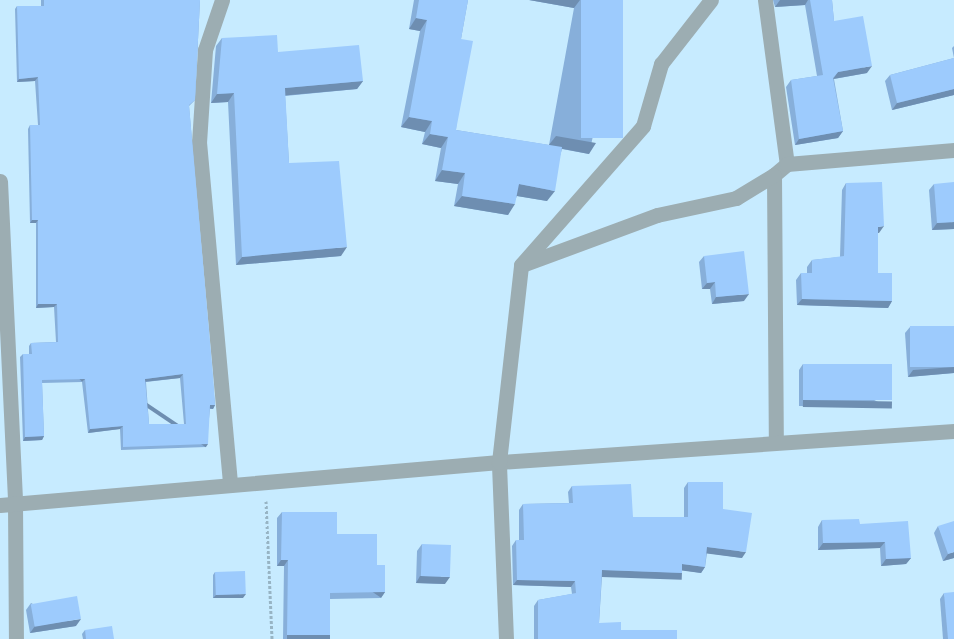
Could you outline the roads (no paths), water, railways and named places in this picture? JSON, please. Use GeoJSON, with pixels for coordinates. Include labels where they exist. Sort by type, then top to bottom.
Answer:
{"type":"FeatureCollection","features":[{"type":"Feature","properties":{"kind":"street"},"geometry":{"type":"LineString","coordinates":[[222,0],[205,50],[199,142],[230,485]]}},
{"type":"Feature","properties":{"kind":"street"},"geometry":{"type":"LineString","coordinates":[[506,639],[499,462],[521,265],[643,126],[661,64],[710,0]]}},
{"type":"Feature","properties":{"kind":"street"},"geometry":{"type":"LineString","coordinates":[[766,0],[788,164]]}},
{"type":"Feature","properties":{"kind":"street"},"geometry":{"type":"LineString","coordinates":[[521,265],[656,215],[736,198],[774,175],[788,164],[954,150]]}},
{"type":"Feature","properties":{"kind":"street"},"geometry":{"type":"LineString","coordinates":[[774,175],[776,442]]}},
{"type":"Feature","properties":{"kind":"street"},"geometry":{"type":"LineString","coordinates":[[0,181],[8,504],[16,639]]}},
{"type":"Feature","properties":{"kind":"street"},"geometry":{"type":"LineString","coordinates":[[8,504],[499,462],[954,431]]}}]}
